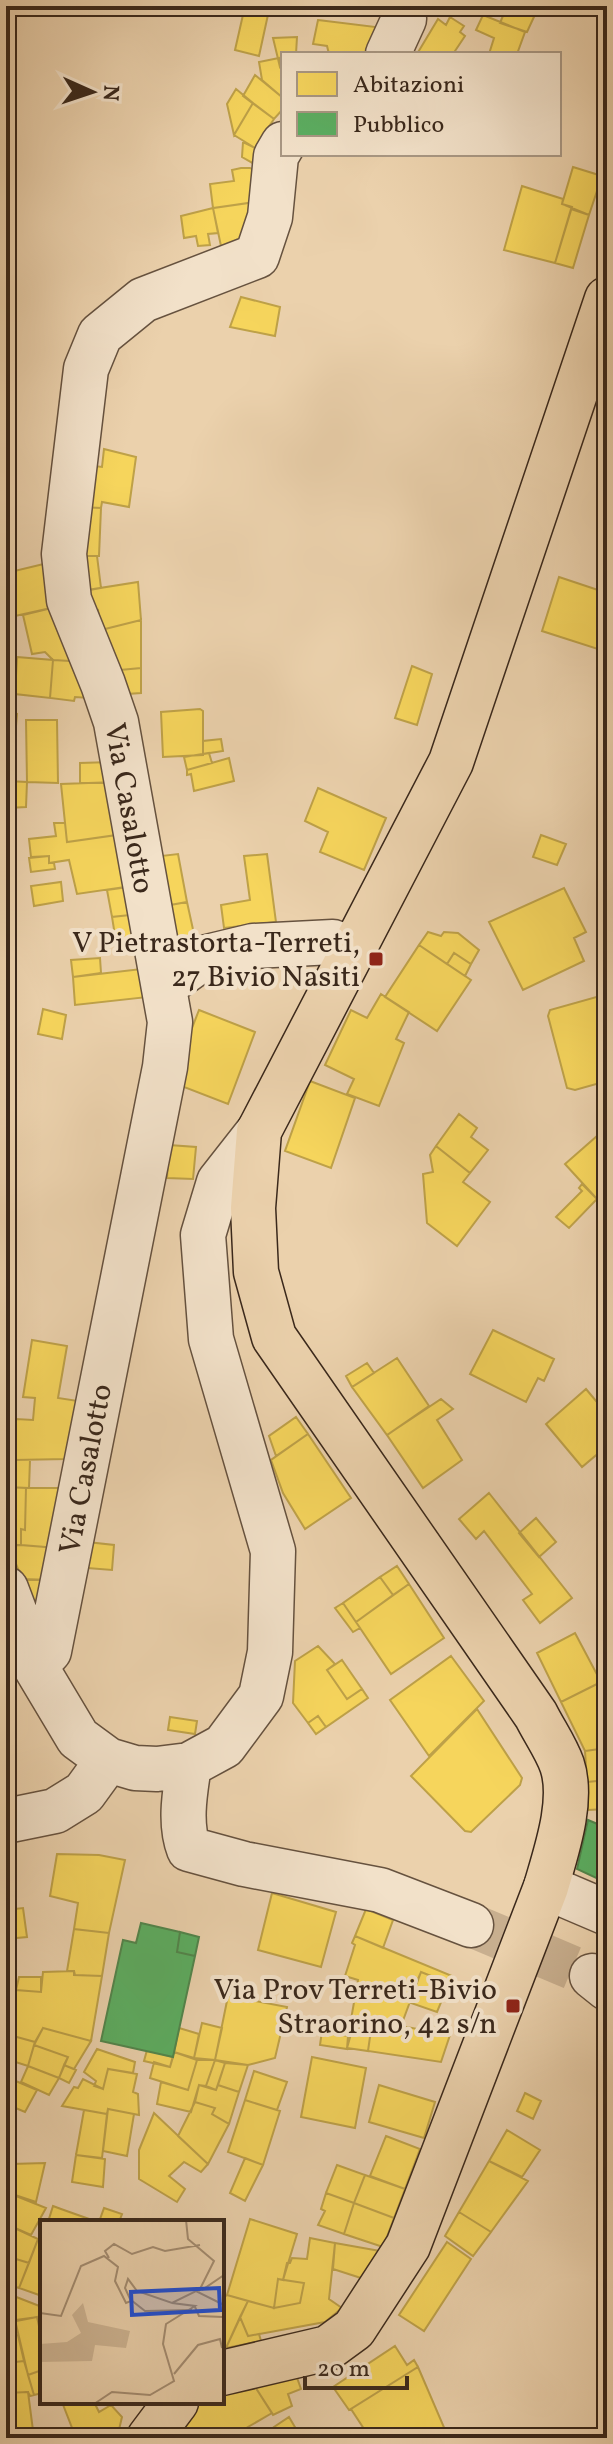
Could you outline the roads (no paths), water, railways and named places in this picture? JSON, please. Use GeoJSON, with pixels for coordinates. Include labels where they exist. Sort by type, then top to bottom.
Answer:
{"type":"FeatureCollection","features":[{"type":"Feature","properties":{"kind":"main road"},"geometry":{"type":"LineString","coordinates":[[224,2373],[328,2348],[354,2329],[408,2246],[546,1887],[566,1805],[562,1767],[536,1715],[274,1337],[256,1272],[253,1208],[259,1131],[451,762],[607,299]]}},
{"type":"Feature","properties":{"kind":"main road"},"geometry":{"type":"LineString","coordinates":[[149,2438],[174,2404]]}},
{"type":"Feature","properties":{"kind":"street"},"geometry":{"type":"LineString","coordinates":[[389,52],[404,19],[402,6]]}},
{"type":"Feature","properties":{"kind":"street","name":"Via Casalotto"},"geometry":{"type":"LineString","coordinates":[[35,1666],[49,1651],[165,1067],[170,1022],[116,722],[69,600],[64,554],[86,369],[100,335],[143,300],[257,256],[270,217],[276,156],[281,147]]}},
{"type":"Feature","properties":{"kind":"street"},"geometry":{"type":"LineString","coordinates":[[164,986],[203,958],[253,946],[333,942],[352,951]]}},
{"type":"Feature","properties":{"kind":"street"},"geometry":{"type":"LineString","coordinates":[[6,1589],[35,1666],[78,1738],[108,1760],[135,1768],[189,1765],[224,1746],[261,1696],[270,1652],[273,1551],[211,1339],[203,1235],[219,1182],[259,1131]]}},
{"type":"Feature","properties":{"kind":"street"},"geometry":{"type":"LineString","coordinates":[[6,1821],[55,1811],[84,1793],[108,1760]]}},
{"type":"Feature","properties":{"kind":"street"},"geometry":{"type":"LineString","coordinates":[[189,1765],[183,1809],[189,1849],[244,1864],[380,1890],[471,1925]]}},
{"type":"Feature","properties":{"kind":"street"},"geometry":{"type":"LineString","coordinates":[[546,1887],[607,1913]]}},
{"type":"Feature","properties":{"kind":"tunnel"},"geometry":{"type":"LineString","coordinates":[[471,1925],[592,1976]]}},
{"type":"Feature","properties":{"kind":"place","name":"V Pietrastorta-Terreti, 27 Bivio Nasiti"},"geometry":{"type":"Point","coordinates":[376,959]}},
{"type":"Feature","properties":{"kind":"place","name":"Via Prov Terreti-Bivio Straorino, 42 s/n"},"geometry":{"type":"Point","coordinates":[513,2006]}}]}
